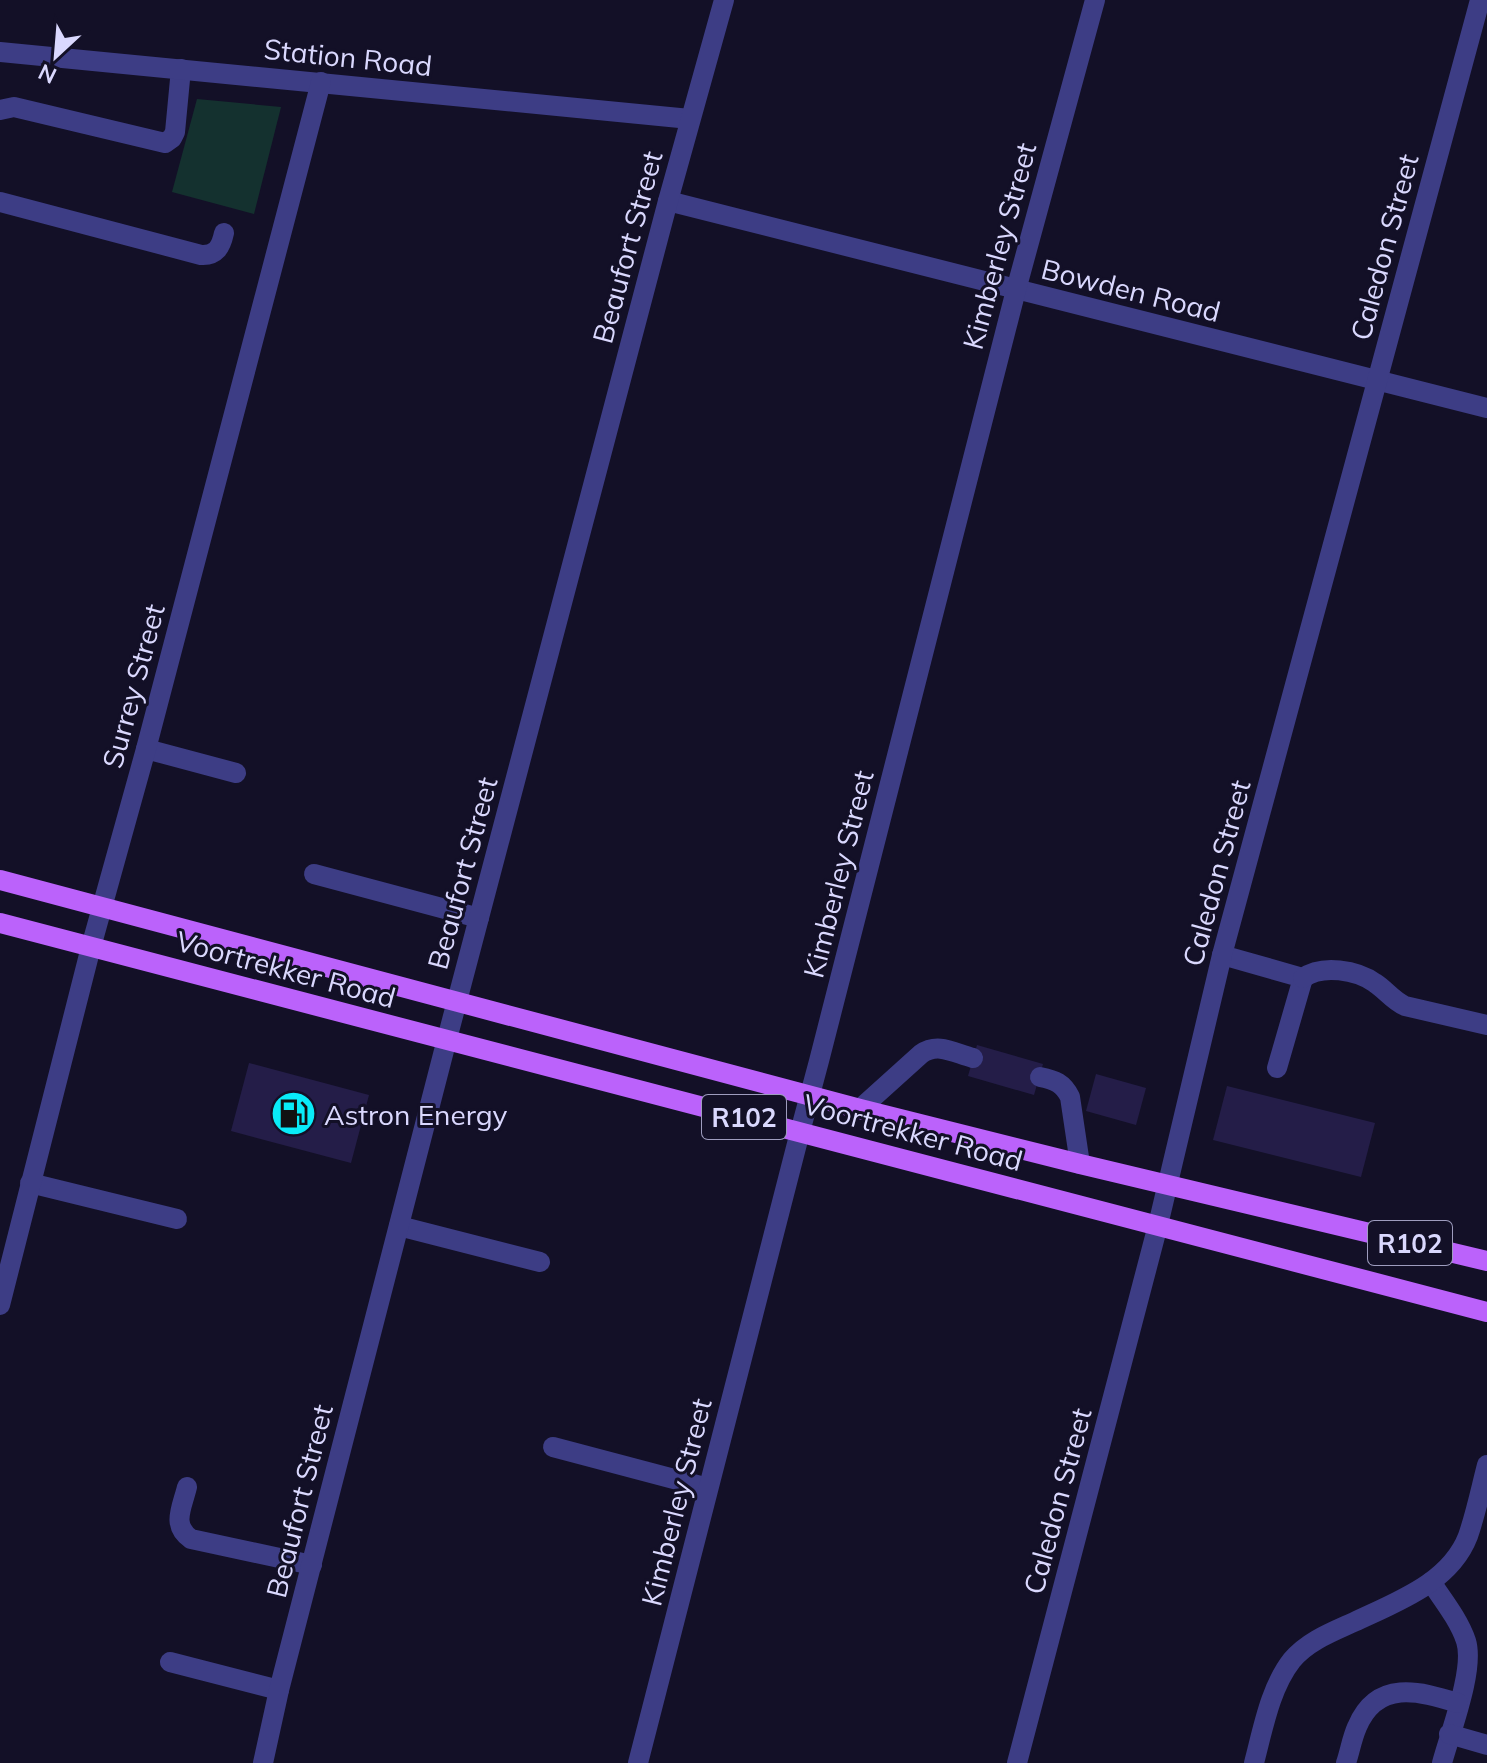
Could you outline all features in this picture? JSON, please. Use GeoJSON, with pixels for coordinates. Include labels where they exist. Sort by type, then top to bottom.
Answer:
{"type":"FeatureCollection","features":[{"type":"Feature","properties":{"kind":"main road","name":"Voortrekker Road"},"geometry":{"type":"LineString","coordinates":[[0,880],[860,1109],[1487,1261]]}},
{"type":"Feature","properties":{"kind":"main road","name":"Voortrekker Road"},"geometry":{"type":"LineString","coordinates":[[0,923],[1487,1312]]}},
{"type":"Feature","properties":{"kind":"street","name":"Beaufort Street"},"geometry":{"type":"LineString","coordinates":[[263,1763],[279,1690],[447,1039],[724,0]]}},
{"type":"Feature","properties":{"kind":"street","name":"Kimberley Street"},"geometry":{"type":"LineString","coordinates":[[638,1763],[1016,290],[1095,0]]}},
{"type":"Feature","properties":{"kind":"street","name":"Caledon Street"},"geometry":{"type":"LineString","coordinates":[[1017,1763],[1158,1225],[1222,955],[1480,0]]}},
{"type":"Feature","properties":{"kind":"street","name":"Station Road"},"geometry":{"type":"LineString","coordinates":[[0,52],[690,119]]}},
{"type":"Feature","properties":{"kind":"street"},"geometry":{"type":"LineString","coordinates":[[0,110],[14,107],[165,143],[175,132],[181,69]]}},
{"type":"Feature","properties":{"kind":"street","name":"Surrey Street"},"geometry":{"type":"LineString","coordinates":[[0,1305],[91,947],[321,82]]}},
{"type":"Feature","properties":{"kind":"street","name":"Bowden Road"},"geometry":{"type":"LineString","coordinates":[[668,201],[1487,408]]}},
{"type":"Feature","properties":{"kind":"street"},"geometry":{"type":"LineString","coordinates":[[0,202],[201,255],[213,254],[218,250],[224,233]]}},
{"type":"Feature","properties":{"kind":"street"},"geometry":{"type":"LineString","coordinates":[[146,749],[236,773]]}},
{"type":"Feature","properties":{"kind":"street"},"geometry":{"type":"LineString","coordinates":[[314,874],[479,918]]}},
{"type":"Feature","properties":{"kind":"street"},"geometry":{"type":"LineString","coordinates":[[1222,955],[1303,978]]}},
{"type":"Feature","properties":{"kind":"street"},"geometry":{"type":"LineString","coordinates":[[1277,1068],[1303,978],[1317,970],[1365,977],[1395,1002],[1405,1006],[1487,1025]]}},
{"type":"Feature","properties":{"kind":"street"},"geometry":{"type":"LineString","coordinates":[[860,1109],[932,1047],[973,1058]]}},
{"type":"Feature","properties":{"kind":"street"},"geometry":{"type":"LineString","coordinates":[[1040,1077],[1060,1082],[1066,1088],[1080,1164]]}},
{"type":"Feature","properties":{"kind":"street"},"geometry":{"type":"LineString","coordinates":[[30,1183],[177,1219]]}},
{"type":"Feature","properties":{"kind":"street"},"geometry":{"type":"LineString","coordinates":[[399,1226],[540,1262]]}},
{"type":"Feature","properties":{"kind":"street"},"geometry":{"type":"LineString","coordinates":[[553,1447],[708,1488]]}},
{"type":"Feature","properties":{"kind":"street"},"geometry":{"type":"LineString","coordinates":[[1254,1763],[1274,1691],[1291,1661],[1311,1643],[1409,1596],[1448,1568],[1467,1537],[1487,1465]]}},
{"type":"Feature","properties":{"kind":"street"},"geometry":{"type":"LineString","coordinates":[[187,1487],[178,1521],[181,1530],[191,1539],[312,1565]]}},
{"type":"Feature","properties":{"kind":"street"},"geometry":{"type":"LineString","coordinates":[[1431,1582],[1466,1642],[1469,1661],[1442,1763]]}},
{"type":"Feature","properties":{"kind":"street"},"geometry":{"type":"LineString","coordinates":[[170,1662],[279,1690]]}},
{"type":"Feature","properties":{"kind":"street"},"geometry":{"type":"LineString","coordinates":[[1346,1763],[1364,1711],[1380,1697],[1398,1691],[1428,1694],[1458,1703]]}},
{"type":"Feature","properties":{"kind":"street"},"geometry":{"type":"LineString","coordinates":[[1449,1734],[1487,1745]]}},
{"type":"Feature","properties":{"kind":"green space"},"geometry":{"type":"Polygon","coordinates":[[[197,99],[281,107],[254,214],[172,192],[197,99]]]}},
{"type":"Feature","properties":{"kind":"building"},"geometry":{"type":"Polygon","coordinates":[[[977,1045],[1043,1064],[1034,1095],[968,1076],[977,1045]]]}},
{"type":"Feature","properties":{"kind":"building"},"geometry":{"type":"Polygon","coordinates":[[[249,1063],[369,1095],[351,1163],[231,1131],[249,1063]]]}},
{"type":"Feature","properties":{"kind":"building"},"geometry":{"type":"Polygon","coordinates":[[[1096,1074],[1146,1088],[1136,1125],[1086,1111],[1096,1074]]]}},
{"type":"Feature","properties":{"kind":"building"},"geometry":{"type":"Polygon","coordinates":[[[1227,1086],[1375,1123],[1361,1177],[1213,1140],[1227,1086]]]}},
{"type":"Feature","properties":{"kind":"place","name":"Astron Energy"},"geometry":{"type":"Point","coordinates":[293,1114]}}]}
